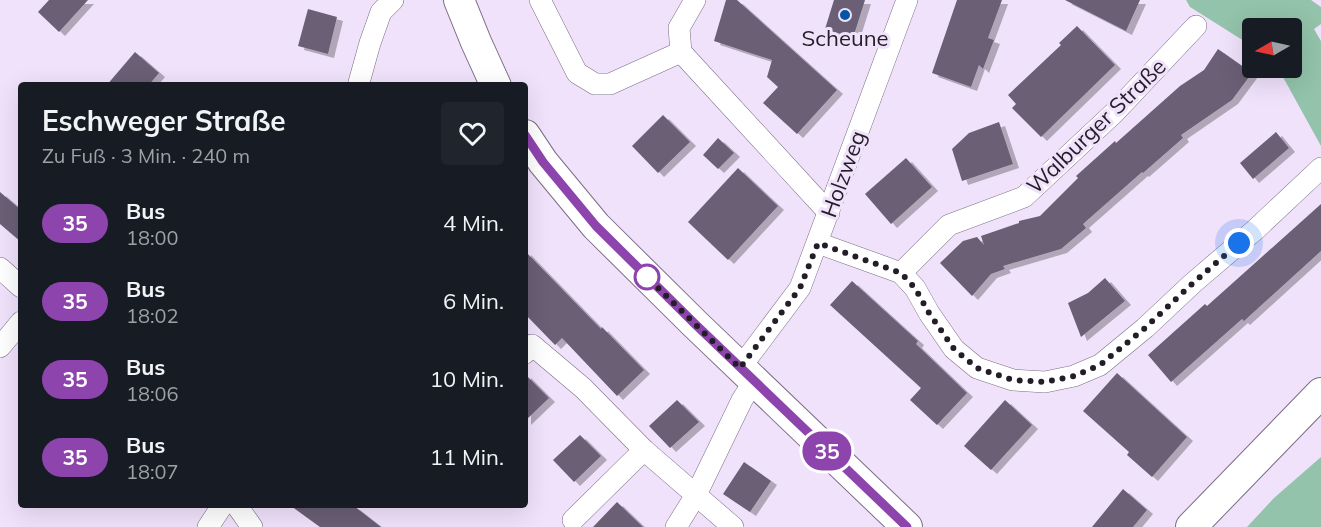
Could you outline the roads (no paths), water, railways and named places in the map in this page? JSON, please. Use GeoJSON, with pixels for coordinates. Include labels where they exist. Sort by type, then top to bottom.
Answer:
{"type":"FeatureCollection","features":[{"type":"Feature","properties":{"kind":"main road"},"geometry":{"type":"LineString","coordinates":[[459,0],[494,82]]}},
{"type":"Feature","properties":{"kind":"main road"},"geometry":{"type":"LineString","coordinates":[[528,140],[543,162],[596,226],[747,375],[907,527]]}},
{"type":"Feature","properties":{"kind":"main road"},"geometry":{"type":"LineString","coordinates":[[1191,527],[1321,393]]}},
{"type":"Feature","properties":{"kind":"street"},"geometry":{"type":"LineString","coordinates":[[359,82],[381,12],[393,0]]}},
{"type":"Feature","properties":{"kind":"street"},"geometry":{"type":"LineString","coordinates":[[540,0],[577,73],[595,84],[610,84],[681,52]]}},
{"type":"Feature","properties":{"kind":"street"},"geometry":{"type":"LineString","coordinates":[[695,0],[679,28],[681,52],[829,213]]}},
{"type":"Feature","properties":{"kind":"street","name":"Holzweg"},"geometry":{"type":"LineString","coordinates":[[676,527],[696,495],[742,400],[747,375],[800,288],[907,0]]}},
{"type":"Feature","properties":{"kind":"street","name":"Walburger Straße"},"geometry":{"type":"LineString","coordinates":[[901,273],[949,225],[1024,197],[1114,112],[1196,26]]}},
{"type":"Feature","properties":{"kind":"street"},"geometry":{"type":"LineString","coordinates":[[818,243],[901,273],[915,288],[954,349],[977,368],[1013,380],[1045,382],[1074,376],[1100,365],[1255,230],[1321,168]]}},
{"type":"Feature","properties":{"kind":"street"},"geometry":{"type":"LineString","coordinates":[[0,268],[18,284]]}},
{"type":"Feature","properties":{"kind":"street"},"geometry":{"type":"LineString","coordinates":[[0,347],[18,326]]}},
{"type":"Feature","properties":{"kind":"street"},"geometry":{"type":"LineString","coordinates":[[528,350],[532,345],[583,388],[644,450],[733,527]]}},
{"type":"Feature","properties":{"kind":"street"},"geometry":{"type":"LineString","coordinates":[[573,520],[644,450]]}},
{"type":"Feature","properties":{"kind":"street"},"geometry":{"type":"LineString","coordinates":[[208,527],[221,508]]}},
{"type":"Feature","properties":{"kind":"street"},"geometry":{"type":"LineString","coordinates":[[238,508],[252,527]]}},
{"type":"Feature","properties":{"kind":"place","name":"Scheune"},"geometry":{"type":"Point","coordinates":[845,15]}}]}
